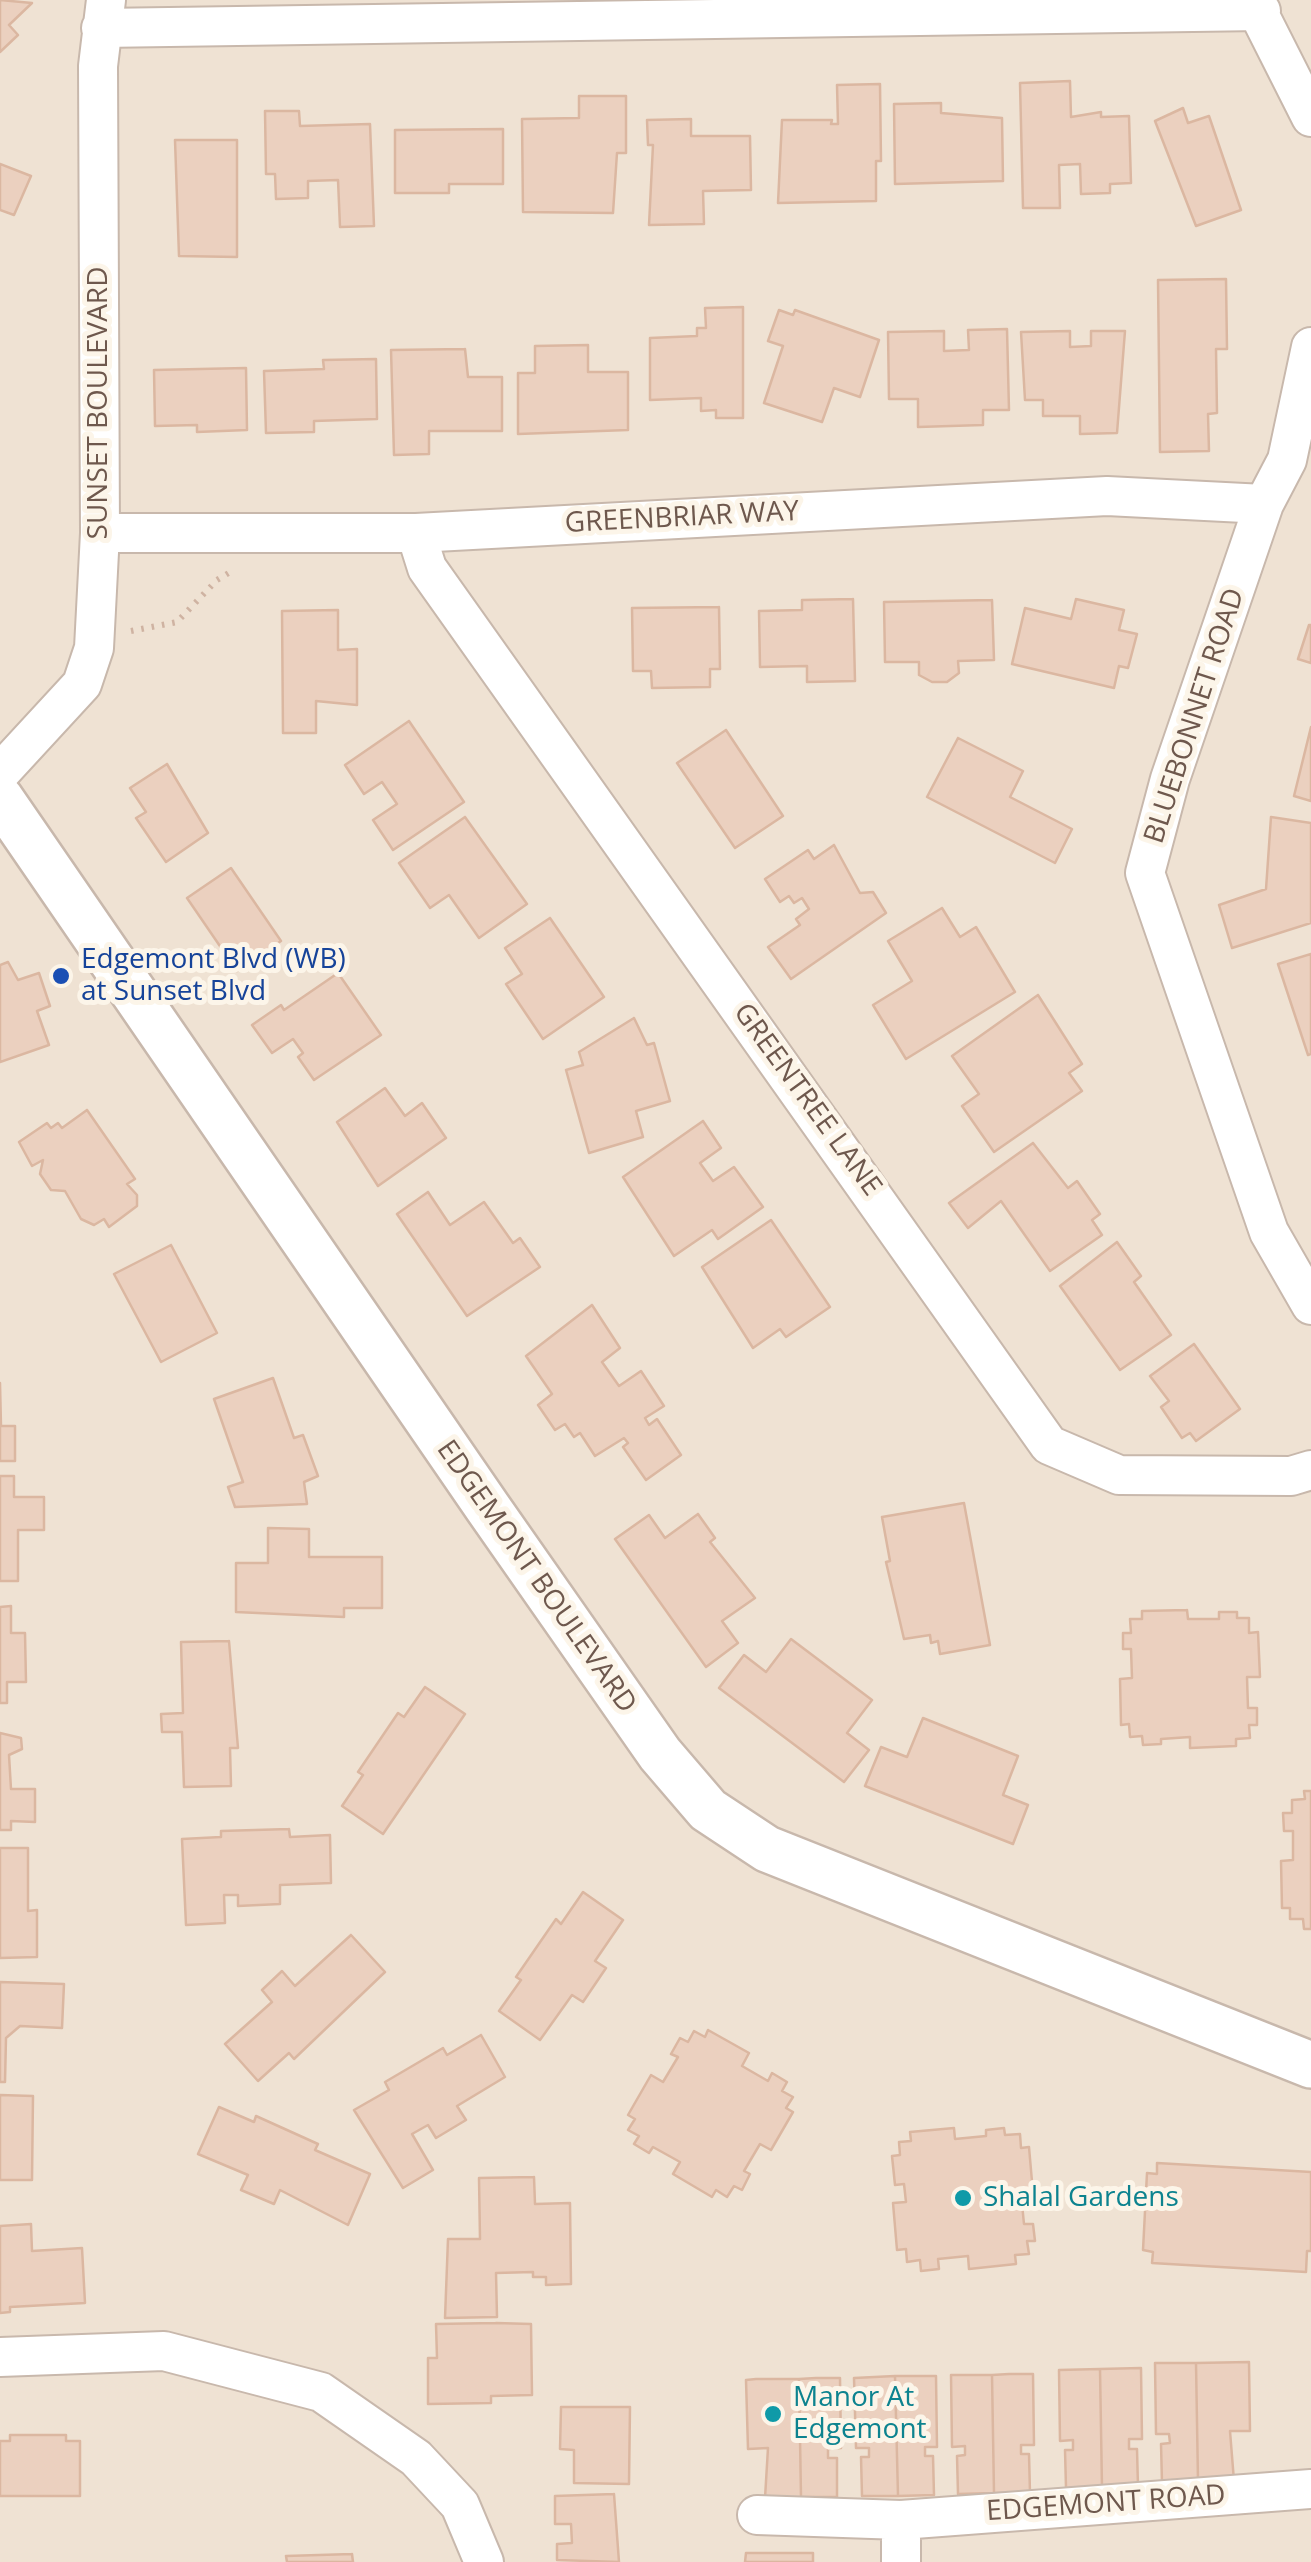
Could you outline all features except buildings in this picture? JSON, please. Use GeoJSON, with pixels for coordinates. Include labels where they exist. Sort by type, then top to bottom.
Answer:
{"type":"FeatureCollection","features":[{"type":"Feature","properties":{"kind":"street"},"geometry":{"type":"LineString","coordinates":[[103,14],[1256,6],[1311,117]]}},
{"type":"Feature","properties":{"kind":"street","name":"SUNSET BOULEVARD"},"geometry":{"type":"LineString","coordinates":[[0,773],[82,684],[94,648],[100,534],[103,14]]}},
{"type":"Feature","properties":{"kind":"street","name":"BLUEBONNET ROAD"},"geometry":{"type":"LineString","coordinates":[[1311,347],[1299,464],[1264,504],[1170,779],[1145,873],[1269,1232],[1311,1305]]}},
{"type":"Feature","properties":{"kind":"street","name":"GREENBRIAR WAY"},"geometry":{"type":"LineString","coordinates":[[100,534],[416,532],[1107,496],[1264,504]]}},
{"type":"Feature","properties":{"kind":"street","name":"GREENTREE LANE"},"geometry":{"type":"LineString","coordinates":[[416,532],[427,568],[1049,1444],[1118,1476],[1292,1476],[1311,1470]]}},
{"type":"Feature","properties":{"kind":"street","name":"EDGEMONT BOULEVARD"},"geometry":{"type":"LineString","coordinates":[[0,798],[660,1754],[708,1810],[768,1849],[1311,2064]]}},
{"type":"Feature","properties":{"kind":"street"},"geometry":{"type":"LineString","coordinates":[[0,2357],[164,2350],[322,2392],[416,2458],[460,2506],[484,2562]]}},
{"type":"Feature","properties":{"kind":"street","name":"EDGEMONT ROAD"},"geometry":{"type":"LineString","coordinates":[[757,2514],[901,2520],[1311,2488]]}},
{"type":"Feature","properties":{"kind":"street"},"geometry":{"type":"LineString","coordinates":[[901,2520],[901,2562]]}},
{"type":"Feature","properties":{"kind":"path"},"geometry":{"type":"LineString","coordinates":[[127,632],[178,622],[217,580],[242,565]]}},
{"type":"Feature","properties":{"kind":"shaded area"},"geometry":{"type":"Polygon","coordinates":[[[0,0],[1311,0],[1311,2562],[0,2562],[0,0]]]}},
{"type":"Feature","properties":{"kind":"place","name":"Edgemont Blvd (WB) at Sunset Blvd"},"geometry":{"type":"Point","coordinates":[61,976]}},
{"type":"Feature","properties":{"kind":"place","name":"Shalal Gardens"},"geometry":{"type":"Point","coordinates":[963,2198]}},
{"type":"Feature","properties":{"kind":"place","name":"Manor At Edgemont"},"geometry":{"type":"Point","coordinates":[773,2414]}}]}
